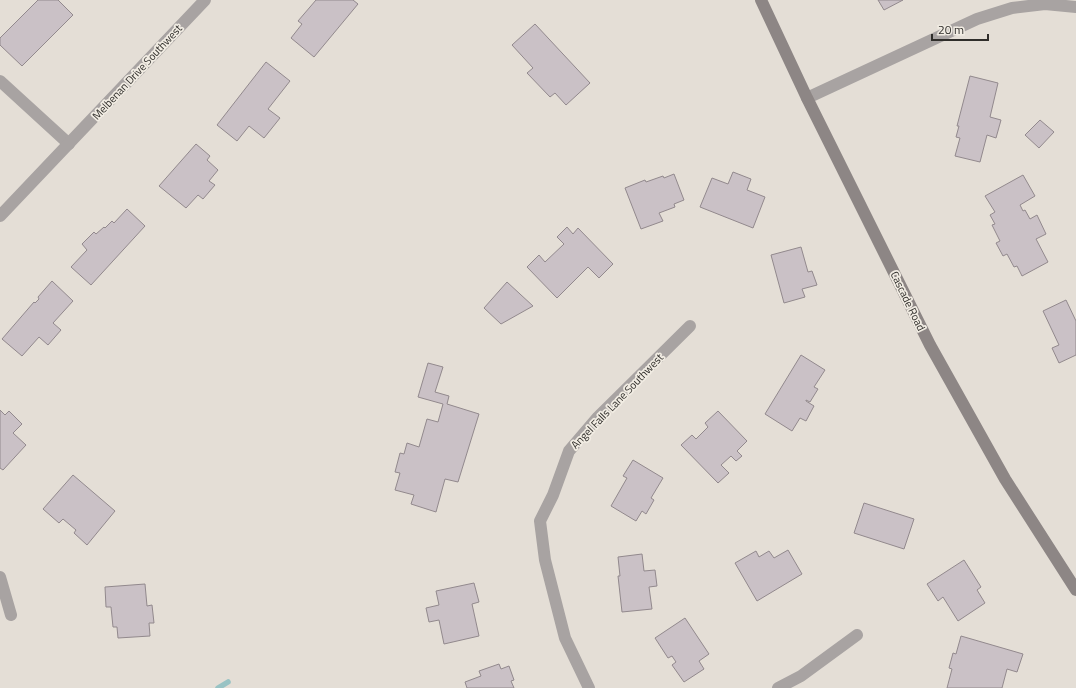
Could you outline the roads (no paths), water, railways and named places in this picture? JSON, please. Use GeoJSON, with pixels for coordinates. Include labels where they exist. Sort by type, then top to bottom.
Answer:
{"type":"FeatureCollection","features":[{"type":"Feature","properties":{"kind":"main road","name":"Cascade Road"},"geometry":{"type":"LineString","coordinates":[[761,0],[807,98],[930,345],[1005,479],[1076,590]]}},
{"type":"Feature","properties":{"kind":"street","name":"Melbenan Drive Southwest"},"geometry":{"type":"LineString","coordinates":[[0,216],[205,0]]}},
{"type":"Feature","properties":{"kind":"street"},"geometry":{"type":"LineString","coordinates":[[807,98],[977,19],[1012,8],[1045,4],[1076,7]]}},
{"type":"Feature","properties":{"kind":"street"},"geometry":{"type":"LineString","coordinates":[[0,81],[69,144]]}},
{"type":"Feature","properties":{"kind":"street","name":"Angel Falls Lane Southwest"},"geometry":{"type":"LineString","coordinates":[[589,688],[565,638],[544,560],[540,521],[553,495],[569,451],[598,417],[690,326]]}},
{"type":"Feature","properties":{"kind":"street"},"geometry":{"type":"LineString","coordinates":[[0,577],[11,615]]}},
{"type":"Feature","properties":{"kind":"street"},"geometry":{"type":"LineString","coordinates":[[778,688],[801,676],[857,635]]}},
{"type":"Feature","properties":{"kind":"waterway"},"geometry":{"type":"LineString","coordinates":[[218,688],[228,682]]}}]}
